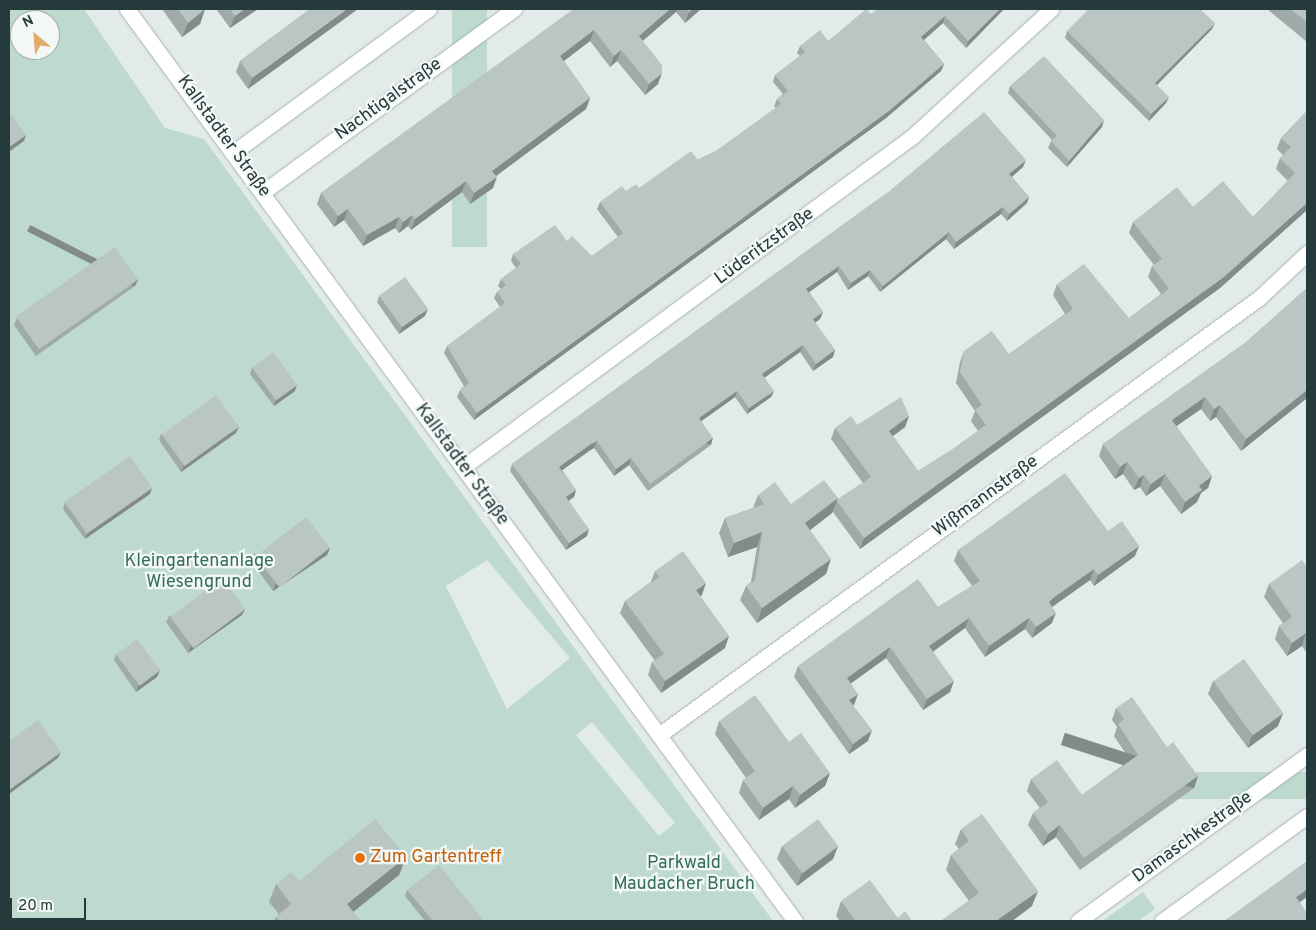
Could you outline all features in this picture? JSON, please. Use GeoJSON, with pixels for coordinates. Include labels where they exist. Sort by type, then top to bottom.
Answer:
{"type":"FeatureCollection","features":[{"type":"Feature","properties":{"kind":"street","name":"Kallstadter Straße"},"geometry":{"type":"LineString","coordinates":[[127,9],[234,152],[795,921]]}},
{"type":"Feature","properties":{"kind":"street"},"geometry":{"type":"LineString","coordinates":[[234,152],[430,9]]}},
{"type":"Feature","properties":{"kind":"street","name":"Nachtigalstraße"},"geometry":{"type":"LineString","coordinates":[[263,192],[514,9]]}},
{"type":"Feature","properties":{"kind":"street","name":"Lüderitzstraße"},"geometry":{"type":"LineString","coordinates":[[463,467],[913,136],[1051,9]]}},
{"type":"Feature","properties":{"kind":"street","name":"Wißmannstraße"},"geometry":{"type":"LineString","coordinates":[[660,735],[1251,304],[1307,253]]}},
{"type":"Feature","properties":{"kind":"street","name":"Damaschkestraße"},"geometry":{"type":"LineString","coordinates":[[1078,921],[1307,755]]}},
{"type":"Feature","properties":{"kind":"street"},"geometry":{"type":"LineString","coordinates":[[1162,921],[1307,816]]}},
{"type":"Feature","properties":{"kind":"green space"},"geometry":{"type":"Polygon","coordinates":[[[9,9],[84,9],[165,128],[204,139],[773,921],[9,921],[9,9]],[[487,560],[446,586],[507,709],[570,658],[487,560]],[[592,722],[576,735],[659,836],[675,823],[592,722]]]}},
{"type":"Feature","properties":{"kind":"green space"},"geometry":{"type":"Polygon","coordinates":[[[452,9],[487,9],[487,247],[452,247],[452,9]]]}},
{"type":"Feature","properties":{"kind":"green space"},"geometry":{"type":"Polygon","coordinates":[[[1112,772],[1307,772],[1307,799],[1112,799],[1112,772]]]}},
{"type":"Feature","properties":{"kind":"green space"},"geometry":{"type":"Polygon","coordinates":[[[1143,892],[1155,909],[1138,921],[1102,921],[1143,892]]]}},
{"type":"Feature","properties":{"kind":"building"},"geometry":{"type":"Polygon","coordinates":[[[178,9],[205,9],[188,23],[178,9]]]}},
{"type":"Feature","properties":{"kind":"building"},"geometry":{"type":"Polygon","coordinates":[[[230,9],[245,9],[235,16],[230,9]]]}},
{"type":"Feature","properties":{"kind":"building"},"geometry":{"type":"Polygon","coordinates":[[[310,9],[347,9],[252,78],[240,61],[310,9]]]}},
{"type":"Feature","properties":{"kind":"building"},"geometry":{"type":"Polygon","coordinates":[[[574,9],[670,9],[639,36],[662,65],[662,73],[649,84],[621,50],[614,56],[594,30],[560,56],[590,98],[492,171],[497,177],[474,193],[466,181],[415,219],[412,215],[403,222],[399,217],[367,235],[348,209],[338,216],[321,193],[574,9]]]}},
{"type":"Feature","properties":{"kind":"building"},"geometry":{"type":"Polygon","coordinates":[[[866,9],[871,14],[879,9],[1000,9],[968,41],[945,16],[921,37],[944,64],[889,111],[477,413],[460,390],[469,383],[447,346],[505,303],[497,292],[506,285],[501,279],[521,264],[513,254],[555,225],[567,241],[572,236],[592,256],[623,233],[600,202],[622,186],[626,191],[636,184],[639,188],[691,151],[698,160],[716,151],[781,104],[777,99],[788,91],[775,75],[805,52],[800,46],[820,30],[828,41],[866,9]]]}},
{"type":"Feature","properties":{"kind":"building"},"geometry":{"type":"Polygon","coordinates":[[[1089,9],[1200,9],[1215,23],[1155,83],[1169,97],[1151,114],[1067,31],[1089,9]]]}},
{"type":"Feature","properties":{"kind":"building"},"geometry":{"type":"Polygon","coordinates":[[[1290,9],[1307,9],[1307,22],[1290,9]]]}},
{"type":"Feature","properties":{"kind":"building"},"geometry":{"type":"Polygon","coordinates":[[[1044,56],[1104,120],[1069,161],[1051,141],[1057,136],[1010,86],[1044,56]]]}},
{"type":"Feature","properties":{"kind":"building"},"geometry":{"type":"Polygon","coordinates":[[[9,111],[26,135],[9,147],[9,111]]]}},
{"type":"Feature","properties":{"kind":"building"},"geometry":{"type":"Polygon","coordinates":[[[1307,111],[1307,203],[1224,277],[864,538],[837,501],[871,477],[835,428],[851,416],[857,425],[901,397],[909,416],[889,431],[918,471],[953,449],[986,425],[975,410],[982,405],[960,372],[964,351],[992,331],[1009,354],[1073,309],[1057,284],[1084,264],[1129,318],[1169,289],[1152,266],[1162,259],[1133,222],[1177,187],[1193,207],[1223,181],[1253,217],[1295,173],[1280,158],[1291,147],[1281,138],[1307,111]]]}},
{"type":"Feature","properties":{"kind":"building"},"geometry":{"type":"Polygon","coordinates":[[[984,112],[1026,160],[1009,174],[1029,197],[1009,214],[1003,207],[956,242],[949,232],[883,286],[870,270],[851,283],[839,266],[806,289],[823,312],[813,319],[835,350],[816,364],[803,345],[762,374],[774,391],[749,408],[737,391],[699,418],[713,438],[650,484],[631,458],[616,469],[597,441],[559,467],[576,490],[566,497],[589,529],[569,543],[512,464],[887,193],[984,112]]]}},
{"type":"Feature","properties":{"kind":"building"},"geometry":{"type":"Polygon","coordinates":[[[115,247],[138,280],[39,349],[16,316],[115,247]]]}},
{"type":"Feature","properties":{"kind":"building"},"geometry":{"type":"Polygon","coordinates":[[[405,277],[428,309],[402,327],[379,296],[405,277]]]}},
{"type":"Feature","properties":{"kind":"building"},"geometry":{"type":"Polygon","coordinates":[[[1307,288],[1307,390],[1246,439],[1220,405],[1214,409],[1205,397],[1172,420],[1212,476],[1199,486],[1202,490],[1185,502],[1165,474],[1151,484],[1144,475],[1139,478],[1127,462],[1120,467],[1103,444],[1245,343],[1307,288]]]}},
{"type":"Feature","properties":{"kind":"building"},"geometry":{"type":"Polygon","coordinates":[[[273,352],[297,385],[276,400],[252,367],[273,352]]]}},
{"type":"Feature","properties":{"kind":"building"},"geometry":{"type":"Polygon","coordinates":[[[216,395],[239,427],[185,466],[162,434],[216,395]]]}},
{"type":"Feature","properties":{"kind":"building"},"geometry":{"type":"Polygon","coordinates":[[[130,456],[152,488],[87,534],[64,502],[130,456]]]}},
{"type":"Feature","properties":{"kind":"building"},"geometry":{"type":"Polygon","coordinates":[[[1065,473],[1108,531],[1122,521],[1139,546],[1098,575],[1094,569],[1053,598],[1049,602],[1056,613],[1036,627],[1029,618],[989,646],[969,618],[929,646],[954,681],[927,699],[890,647],[847,678],[858,694],[849,700],[872,730],[853,744],[798,666],[918,579],[938,607],[980,581],[958,550],[1065,473]]]}},
{"type":"Feature","properties":{"kind":"building"},"geometry":{"type":"Polygon","coordinates":[[[824,480],[838,498],[805,523],[831,559],[762,608],[746,586],[755,580],[762,532],[734,543],[725,518],[764,504],[758,495],[775,482],[791,504],[824,480]]]}},
{"type":"Feature","properties":{"kind":"building"},"geometry":{"type":"Polygon","coordinates":[[[306,517],[330,548],[280,587],[256,556],[306,517]]]}},
{"type":"Feature","properties":{"kind":"building"},"geometry":{"type":"Polygon","coordinates":[[[683,551],[706,583],[696,590],[729,636],[665,681],[652,662],[664,654],[625,601],[659,577],[655,571],[683,551]]]}},
{"type":"Feature","properties":{"kind":"building"},"geometry":{"type":"Polygon","coordinates":[[[1302,560],[1307,567],[1307,634],[1292,643],[1279,626],[1292,617],[1269,584],[1302,560]]]}},
{"type":"Feature","properties":{"kind":"building"},"geometry":{"type":"Polygon","coordinates":[[[222,578],[245,609],[194,648],[170,617],[222,578]]]}},
{"type":"Feature","properties":{"kind":"building"},"geometry":{"type":"Polygon","coordinates":[[[137,639],[160,670],[140,686],[116,655],[137,639]]]}},
{"type":"Feature","properties":{"kind":"building"},"geometry":{"type":"Polygon","coordinates":[[[1244,659],[1283,713],[1253,736],[1213,681],[1244,659]]]}},
{"type":"Feature","properties":{"kind":"building"},"geometry":{"type":"Polygon","coordinates":[[[755,695],[789,742],[801,733],[830,773],[800,795],[793,786],[763,808],[743,780],[755,771],[719,721],[755,695]]]}},
{"type":"Feature","properties":{"kind":"building"},"geometry":{"type":"Polygon","coordinates":[[[1132,697],[1167,747],[1173,742],[1198,776],[1084,858],[1060,825],[1048,834],[1033,813],[1048,802],[1031,779],[1057,760],[1082,795],[1138,755],[1118,724],[1124,719],[1116,708],[1132,697]]]}},
{"type":"Feature","properties":{"kind":"building"},"geometry":{"type":"Polygon","coordinates":[[[38,720],[61,752],[9,790],[9,741],[38,720]]]}},
{"type":"Feature","properties":{"kind":"building"},"geometry":{"type":"Polygon","coordinates":[[[982,814],[1038,891],[996,921],[941,921],[979,893],[951,855],[969,841],[961,829],[982,814]]]}},
{"type":"Feature","properties":{"kind":"building"},"geometry":{"type":"Polygon","coordinates":[[[375,819],[406,857],[347,904],[361,921],[279,921],[276,917],[291,904],[276,884],[291,872],[299,881],[375,819]]]}},
{"type":"Feature","properties":{"kind":"building"},"geometry":{"type":"Polygon","coordinates":[[[818,819],[838,846],[803,873],[782,846],[818,819]]]}},
{"type":"Feature","properties":{"kind":"building"},"geometry":{"type":"Polygon","coordinates":[[[1307,861],[1307,889],[1296,897],[1307,913],[1307,921],[1224,921],[1307,861]]]}},
{"type":"Feature","properties":{"kind":"building"},"geometry":{"type":"Polygon","coordinates":[[[439,865],[484,921],[433,921],[407,890],[439,865]]]}},
{"type":"Feature","properties":{"kind":"building"},"geometry":{"type":"Polygon","coordinates":[[[870,880],[898,918],[905,911],[912,921],[856,921],[841,901],[870,880]]]}},
{"type":"Feature","properties":{"kind":"place","name":"Zum Gartentreff"},"geometry":{"type":"Point","coordinates":[360,858]}},
{"type":"Feature","properties":{"kind":"park label","name":"Kleingartenanlage Wiesengrund"},"geometry":{"type":"Point","coordinates":[199,573]}},
{"type":"Feature","properties":{"kind":"park label","name":"Parkwald Maudacher Bruch"},"geometry":{"type":"Point","coordinates":[684,875]}}]}
